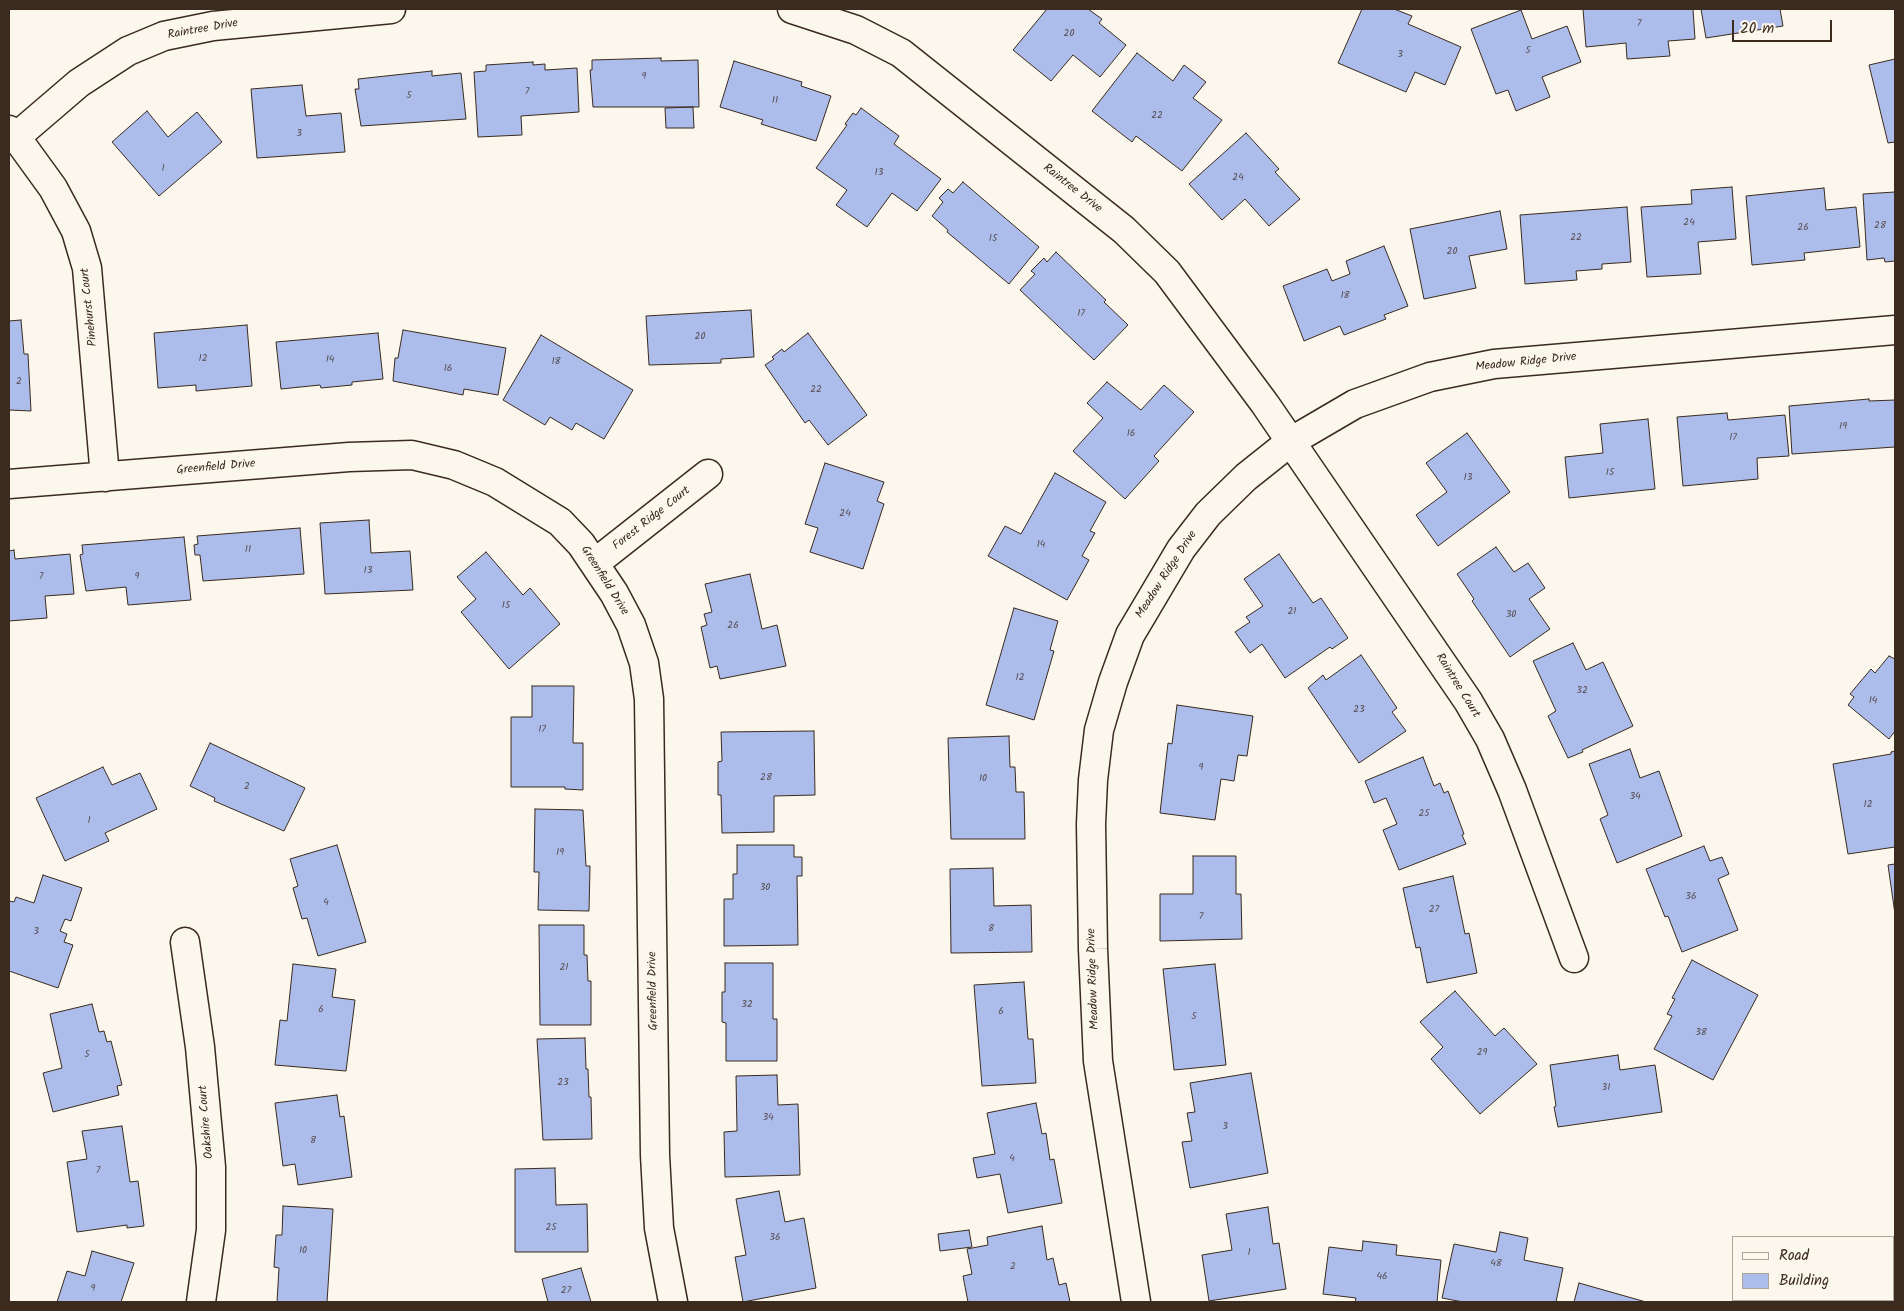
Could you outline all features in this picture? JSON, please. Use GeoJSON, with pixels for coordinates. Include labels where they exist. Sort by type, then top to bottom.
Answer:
{"type":"FeatureCollection","features":[{"type":"Feature","properties":{"kind":"street","name":"Raintree Drive"},"geometry":{"type":"LineString","coordinates":[[13,133],[79,83],[128,51],[164,36],[213,26],[391,9]]}},
{"type":"Feature","properties":{"kind":"street","name":"Raintree Drive"},"geometry":{"type":"LineString","coordinates":[[792,9],[856,30],[901,53],[1124,230],[1168,272],[1290,442]]}},
{"type":"Feature","properties":{"kind":"street","name":"Pinehurst Court"},"geometry":{"type":"LineString","coordinates":[[13,133],[53,188],[76,231],[87,268],[105,477]]}},
{"type":"Feature","properties":{"kind":"street","name":"Meadow Ridge Drive"},"geometry":{"type":"LineString","coordinates":[[1136,1302],[1098,1061],[1094,1018],[1091,824],[1093,780],[1099,730],[1113,682],[1130,635],[1181,549],[1208,514],[1246,478],[1290,442],[1355,404],[1430,377],[1494,364],[1895,330]]}},
{"type":"Feature","properties":{"kind":"street","name":"Raintree Court"},"geometry":{"type":"LineString","coordinates":[[1290,442],[1421,630],[1468,701],[1490,739],[1512,790],[1574,958]]}},
{"type":"Feature","properties":{"kind":"street","name":"Greenfield Drive"},"geometry":{"type":"LineString","coordinates":[[9,484],[349,457],[412,455],[454,465],[495,482],[524,498],[560,522],[595,563],[631,625],[644,663],[650,698],[655,1155],[659,1228],[673,1302]]}},
{"type":"Feature","properties":{"kind":"street","name":"Forest Ridge Court"},"geometry":{"type":"LineString","coordinates":[[595,563],[708,474]]}},
{"type":"Feature","properties":{"kind":"street","name":"Oakshire Court"},"geometry":{"type":"LineString","coordinates":[[185,942],[203,1067],[211,1167],[211,1230],[201,1302]]}},
{"type":"Feature","properties":{"kind":"building"},"geometry":{"type":"Polygon","coordinates":[[[1047,9],[1088,9],[1102,19],[1099,23],[1126,45],[1100,77],[1073,55],[1051,81],[1013,50],[1047,9]]]}},
{"type":"Feature","properties":{"kind":"building"},"geometry":{"type":"Polygon","coordinates":[[[1362,9],[1394,9],[1412,16],[1408,24],[1461,47],[1445,85],[1415,72],[1406,92],[1338,63],[1362,9]]]}},
{"type":"Feature","properties":{"kind":"building"},"geometry":{"type":"Polygon","coordinates":[[[1583,9],[1693,9],[1695,39],[1668,41],[1670,56],[1627,59],[1626,43],[1586,47],[1583,9]]]}},
{"type":"Feature","properties":{"kind":"building"},"geometry":{"type":"Polygon","coordinates":[[[1701,9],[1780,9],[1783,26],[1706,38],[1701,9]]]}},
{"type":"Feature","properties":{"kind":"building"},"geometry":{"type":"Polygon","coordinates":[[[1521,10],[1532,39],[1567,26],[1581,62],[1542,77],[1550,97],[1516,111],[1508,90],[1496,94],[1471,29],[1521,10]]]}},
{"type":"Feature","properties":{"kind":"building"},"geometry":{"type":"Polygon","coordinates":[[[1137,53],[1173,81],[1184,65],[1206,82],[1193,98],[1222,120],[1182,171],[1136,136],[1132,142],[1092,111],[1137,53]]]}},
{"type":"Feature","properties":{"kind":"building"},"geometry":{"type":"Polygon","coordinates":[[[661,58],[661,61],[698,60],[699,107],[593,107],[590,70],[592,70],[592,60],[661,58]]]}},
{"type":"Feature","properties":{"kind":"building"},"geometry":{"type":"Polygon","coordinates":[[[1895,59],[1895,142],[1888,143],[1869,65],[1895,59]]]}},
{"type":"Feature","properties":{"kind":"building"},"geometry":{"type":"Polygon","coordinates":[[[734,61],[802,82],[801,86],[831,96],[816,141],[761,124],[763,120],[720,107],[734,61]]]}},
{"type":"Feature","properties":{"kind":"building"},"geometry":{"type":"Polygon","coordinates":[[[533,62],[533,65],[545,64],[545,70],[577,68],[579,112],[521,116],[522,135],[478,137],[474,72],[486,71],[486,65],[533,62]]]}},
{"type":"Feature","properties":{"kind":"building"},"geometry":{"type":"Polygon","coordinates":[[[432,71],[432,76],[461,73],[466,119],[361,126],[355,89],[359,89],[358,79],[432,71]]]}},
{"type":"Feature","properties":{"kind":"building"},"geometry":{"type":"Polygon","coordinates":[[[302,85],[306,116],[341,113],[345,152],[257,158],[251,89],[302,85]]]}},
{"type":"Feature","properties":{"kind":"building"},"geometry":{"type":"Polygon","coordinates":[[[693,107],[694,128],[666,128],[665,108],[693,107]]]}},
{"type":"Feature","properties":{"kind":"building"},"geometry":{"type":"Polygon","coordinates":[[[861,108],[899,136],[894,144],[941,179],[917,211],[892,193],[867,227],[836,205],[847,190],[816,168],[847,125],[845,124],[853,113],[856,115],[861,108]]]}},
{"type":"Feature","properties":{"kind":"building"},"geometry":{"type":"Polygon","coordinates":[[[147,111],[168,137],[197,112],[222,142],[159,196],[112,142],[147,111]]]}},
{"type":"Feature","properties":{"kind":"building"},"geometry":{"type":"Polygon","coordinates":[[[1246,133],[1279,169],[1275,172],[1300,199],[1269,226],[1245,199],[1222,220],[1189,184],[1246,133]]]}},
{"type":"Feature","properties":{"kind":"building"},"geometry":{"type":"Polygon","coordinates":[[[963,182],[1039,247],[1009,284],[947,232],[948,230],[932,216],[943,202],[939,198],[948,189],[953,193],[963,182]]]}},
{"type":"Feature","properties":{"kind":"building"},"geometry":{"type":"Polygon","coordinates":[[[1732,187],[1736,239],[1698,242],[1701,274],[1647,277],[1641,207],[1692,204],[1691,190],[1732,187]]]}},
{"type":"Feature","properties":{"kind":"building"},"geometry":{"type":"Polygon","coordinates":[[[1824,188],[1826,210],[1856,207],[1860,247],[1804,253],[1805,260],[1752,265],[1746,196],[1824,188]]]}},
{"type":"Feature","properties":{"kind":"building"},"geometry":{"type":"Polygon","coordinates":[[[1895,192],[1895,261],[1885,262],[1884,258],[1867,260],[1863,194],[1895,192]]]}},
{"type":"Feature","properties":{"kind":"building"},"geometry":{"type":"Polygon","coordinates":[[[1627,207],[1631,262],[1602,264],[1602,269],[1576,271],[1577,280],[1525,284],[1520,215],[1627,207]]]}},
{"type":"Feature","properties":{"kind":"building"},"geometry":{"type":"Polygon","coordinates":[[[1500,211],[1507,249],[1469,256],[1476,288],[1424,299],[1410,229],[1500,211]]]}},
{"type":"Feature","properties":{"kind":"building"},"geometry":{"type":"Polygon","coordinates":[[[1384,246],[1408,306],[1384,315],[1386,319],[1344,335],[1340,326],[1304,341],[1283,286],[1327,269],[1332,281],[1350,274],[1346,261],[1384,246]]]}},
{"type":"Feature","properties":{"kind":"building"},"geometry":{"type":"Polygon","coordinates":[[[1056,252],[1106,300],[1104,302],[1128,325],[1094,360],[1020,290],[1035,274],[1031,271],[1044,258],[1047,262],[1056,252]]]}},
{"type":"Feature","properties":{"kind":"building"},"geometry":{"type":"Polygon","coordinates":[[[751,310],[754,357],[721,359],[721,363],[649,365],[646,316],[751,310]]]}},
{"type":"Feature","properties":{"kind":"building"},"geometry":{"type":"Polygon","coordinates":[[[21,320],[24,354],[28,354],[31,411],[9,410],[9,321],[21,320]]]}},
{"type":"Feature","properties":{"kind":"building"},"geometry":{"type":"Polygon","coordinates":[[[247,325],[252,386],[196,391],[196,385],[158,388],[154,333],[247,325]]]}},
{"type":"Feature","properties":{"kind":"building"},"geometry":{"type":"Polygon","coordinates":[[[403,330],[506,348],[498,395],[464,389],[463,395],[393,381],[395,358],[398,358],[403,330]]]}},
{"type":"Feature","properties":{"kind":"building"},"geometry":{"type":"Polygon","coordinates":[[[378,333],[383,379],[352,382],[352,385],[321,388],[320,385],[281,389],[276,342],[378,333]]]}},
{"type":"Feature","properties":{"kind":"building"},"geometry":{"type":"Polygon","coordinates":[[[808,333],[867,415],[828,445],[809,420],[805,423],[765,365],[774,359],[772,357],[782,349],[784,352],[808,333]]]}},
{"type":"Feature","properties":{"kind":"building"},"geometry":{"type":"Polygon","coordinates":[[[541,335],[633,390],[604,439],[576,423],[572,430],[550,417],[545,425],[503,400],[541,335]]]}},
{"type":"Feature","properties":{"kind":"building"},"geometry":{"type":"Polygon","coordinates":[[[1107,382],[1141,410],[1164,385],[1194,412],[1154,456],[1159,461],[1125,499],[1073,451],[1103,418],[1087,403],[1107,382]]]}},
{"type":"Feature","properties":{"kind":"building"},"geometry":{"type":"Polygon","coordinates":[[[1869,399],[1869,401],[1895,400],[1895,447],[1792,454],[1789,406],[1869,399]]]}},
{"type":"Feature","properties":{"kind":"building"},"geometry":{"type":"Polygon","coordinates":[[[1727,413],[1728,420],[1785,415],[1789,456],[1757,458],[1758,479],[1683,486],[1677,417],[1727,413]]]}},
{"type":"Feature","properties":{"kind":"building"},"geometry":{"type":"Polygon","coordinates":[[[1648,419],[1655,489],[1569,498],[1565,457],[1603,453],[1600,424],[1648,419]]]}},
{"type":"Feature","properties":{"kind":"building"},"geometry":{"type":"Polygon","coordinates":[[[1467,433],[1510,492],[1438,546],[1416,515],[1447,492],[1426,463],[1467,433]]]}},
{"type":"Feature","properties":{"kind":"building"},"geometry":{"type":"Polygon","coordinates":[[[825,463],[884,482],[877,501],[884,504],[863,569],[810,552],[818,528],[805,524],[825,463]]]}},
{"type":"Feature","properties":{"kind":"building"},"geometry":{"type":"Polygon","coordinates":[[[1055,473],[1106,502],[1090,531],[1095,533],[1082,556],[1089,560],[1067,600],[988,556],[1005,526],[1021,534],[1055,473]]]}},
{"type":"Feature","properties":{"kind":"building"},"geometry":{"type":"Polygon","coordinates":[[[369,520],[371,553],[410,551],[413,590],[325,594],[320,523],[369,520]]]}},
{"type":"Feature","properties":{"kind":"building"},"geometry":{"type":"Polygon","coordinates":[[[300,528],[304,574],[203,581],[200,555],[195,555],[194,545],[198,544],[197,536],[300,528]]]}},
{"type":"Feature","properties":{"kind":"building"},"geometry":{"type":"Polygon","coordinates":[[[184,537],[191,600],[128,605],[126,587],[86,591],[80,555],[83,554],[82,545],[184,537]]]}},
{"type":"Feature","properties":{"kind":"building"},"geometry":{"type":"Polygon","coordinates":[[[1496,547],[1514,572],[1528,563],[1545,588],[1529,599],[1550,629],[1510,657],[1472,601],[1474,599],[1457,574],[1496,547]]]}},
{"type":"Feature","properties":{"kind":"building"},"geometry":{"type":"Polygon","coordinates":[[[14,550],[15,559],[70,554],[74,594],[45,596],[47,618],[9,621],[9,551],[14,550]]]}},
{"type":"Feature","properties":{"kind":"building"},"geometry":{"type":"Polygon","coordinates":[[[486,552],[523,595],[530,588],[560,624],[509,669],[461,612],[476,599],[457,577],[486,552]]]}},
{"type":"Feature","properties":{"kind":"building"},"geometry":{"type":"Polygon","coordinates":[[[1279,554],[1313,603],[1321,598],[1348,638],[1332,649],[1330,647],[1285,678],[1262,644],[1250,653],[1235,632],[1250,622],[1246,617],[1263,606],[1244,579],[1279,554]]]}},
{"type":"Feature","properties":{"kind":"building"},"geometry":{"type":"Polygon","coordinates":[[[750,574],[762,629],[777,625],[786,666],[720,679],[717,666],[710,668],[701,627],[707,625],[704,614],[712,612],[705,584],[750,574]]]}},
{"type":"Feature","properties":{"kind":"building"},"geometry":{"type":"Polygon","coordinates":[[[1014,608],[1058,621],[1050,650],[1054,651],[1034,720],[986,705],[1014,608]]]}},
{"type":"Feature","properties":{"kind":"building"},"geometry":{"type":"Polygon","coordinates":[[[1573,643],[1586,670],[1603,662],[1633,726],[1568,758],[1548,716],[1556,711],[1533,661],[1573,643]]]}},
{"type":"Feature","properties":{"kind":"building"},"geometry":{"type":"Polygon","coordinates":[[[1361,655],[1397,708],[1392,712],[1406,731],[1359,763],[1308,688],[1323,675],[1326,680],[1361,655]]]}},
{"type":"Feature","properties":{"kind":"building"},"geometry":{"type":"Polygon","coordinates":[[[1889,656],[1895,659],[1895,731],[1889,739],[1848,705],[1854,697],[1850,694],[1871,669],[1875,673],[1889,656]]]}},
{"type":"Feature","properties":{"kind":"building"},"geometry":{"type":"Polygon","coordinates":[[[532,686],[574,686],[573,743],[583,743],[583,790],[565,789],[565,787],[511,787],[511,717],[532,717],[532,686]]]}},
{"type":"Feature","properties":{"kind":"building"},"geometry":{"type":"Polygon","coordinates":[[[1177,705],[1253,716],[1247,756],[1238,755],[1234,781],[1221,779],[1215,820],[1160,813],[1168,743],[1172,744],[1177,705]]]}},
{"type":"Feature","properties":{"kind":"building"},"geometry":{"type":"Polygon","coordinates":[[[814,731],[815,795],[774,796],[774,832],[722,833],[721,795],[718,795],[718,762],[722,761],[721,732],[814,731]]]}},
{"type":"Feature","properties":{"kind":"building"},"geometry":{"type":"Polygon","coordinates":[[[1009,736],[1010,767],[1015,767],[1016,792],[1024,792],[1025,839],[951,839],[948,738],[1009,736]]]}},
{"type":"Feature","properties":{"kind":"building"},"geometry":{"type":"Polygon","coordinates":[[[210,743],[305,788],[284,831],[214,801],[215,798],[190,786],[210,743]]]}},
{"type":"Feature","properties":{"kind":"building"},"geometry":{"type":"Polygon","coordinates":[[[1630,749],[1640,778],[1659,771],[1682,836],[1617,863],[1600,819],[1608,815],[1589,764],[1630,749]]]}},
{"type":"Feature","properties":{"kind":"building"},"geometry":{"type":"Polygon","coordinates":[[[1895,751],[1895,847],[1848,854],[1833,764],[1891,754],[1891,752],[1895,751]]]}},
{"type":"Feature","properties":{"kind":"building"},"geometry":{"type":"Polygon","coordinates":[[[1423,757],[1434,786],[1440,783],[1444,793],[1448,791],[1466,844],[1399,870],[1383,830],[1397,824],[1386,798],[1374,803],[1365,781],[1423,757]]]}},
{"type":"Feature","properties":{"kind":"building"},"geometry":{"type":"Polygon","coordinates":[[[103,767],[112,785],[140,773],[157,809],[105,833],[109,841],[65,861],[36,798],[103,767]]]}},
{"type":"Feature","properties":{"kind":"building"},"geometry":{"type":"Polygon","coordinates":[[[535,809],[583,810],[586,866],[590,866],[589,911],[538,910],[539,872],[534,872],[535,809]]]}},
{"type":"Feature","properties":{"kind":"building"},"geometry":{"type":"Polygon","coordinates":[[[337,845],[366,942],[318,956],[307,918],[302,919],[293,888],[298,886],[290,859],[337,845]]]}},
{"type":"Feature","properties":{"kind":"building"},"geometry":{"type":"Polygon","coordinates":[[[737,845],[794,845],[794,857],[802,857],[802,876],[797,876],[798,945],[724,946],[724,899],[733,899],[733,874],[737,874],[737,845]]]}},
{"type":"Feature","properties":{"kind":"building"},"geometry":{"type":"Polygon","coordinates":[[[1704,846],[1710,861],[1722,857],[1729,874],[1718,879],[1738,930],[1682,952],[1668,916],[1665,917],[1646,869],[1704,846]]]}},
{"type":"Feature","properties":{"kind":"building"},"geometry":{"type":"Polygon","coordinates":[[[1193,856],[1236,856],[1236,894],[1241,894],[1242,939],[1160,941],[1160,894],[1193,894],[1193,856]]]}},
{"type":"Feature","properties":{"kind":"building"},"geometry":{"type":"Polygon","coordinates":[[[1895,864],[1895,914],[1888,865],[1895,864]]]}},
{"type":"Feature","properties":{"kind":"building"},"geometry":{"type":"Polygon","coordinates":[[[993,868],[994,906],[1031,905],[1032,952],[951,953],[950,869],[993,868]]]}},
{"type":"Feature","properties":{"kind":"building"},"geometry":{"type":"Polygon","coordinates":[[[43,875],[82,888],[71,921],[65,919],[60,931],[67,934],[64,942],[73,945],[58,988],[9,971],[9,901],[14,902],[16,897],[34,903],[43,875]]]}},
{"type":"Feature","properties":{"kind":"building"},"geometry":{"type":"Polygon","coordinates":[[[1453,876],[1465,934],[1469,933],[1477,973],[1427,983],[1420,947],[1416,948],[1403,888],[1453,876]]]}},
{"type":"Feature","properties":{"kind":"building"},"geometry":{"type":"Polygon","coordinates":[[[539,925],[584,925],[584,955],[587,955],[588,981],[591,981],[591,1025],[540,1025],[539,925]]]}},
{"type":"Feature","properties":{"kind":"building"},"geometry":{"type":"Polygon","coordinates":[[[1692,960],[1758,995],[1713,1080],[1654,1049],[1672,1016],[1667,1014],[1675,999],[1672,998],[1692,960]]]}},
{"type":"Feature","properties":{"kind":"building"},"geometry":{"type":"Polygon","coordinates":[[[725,963],[773,963],[773,1019],[777,1019],[777,1061],[726,1061],[726,1023],[722,1022],[722,992],[725,992],[725,963]]]}},
{"type":"Feature","properties":{"kind":"building"},"geometry":{"type":"Polygon","coordinates":[[[293,964],[336,969],[332,997],[355,1000],[346,1071],[275,1065],[280,1020],[287,1021],[293,964]]]}},
{"type":"Feature","properties":{"kind":"building"},"geometry":{"type":"Polygon","coordinates":[[[1215,964],[1226,1065],[1174,1070],[1163,969],[1215,964]]]}},
{"type":"Feature","properties":{"kind":"building"},"geometry":{"type":"Polygon","coordinates":[[[1024,982],[1028,1039],[1033,1039],[1036,1083],[982,1086],[974,985],[1024,982]]]}},
{"type":"Feature","properties":{"kind":"building"},"geometry":{"type":"Polygon","coordinates":[[[1455,991],[1495,1036],[1504,1028],[1537,1064],[1480,1114],[1431,1059],[1443,1047],[1420,1022],[1455,991]]]}},
{"type":"Feature","properties":{"kind":"building"},"geometry":{"type":"Polygon","coordinates":[[[92,1004],[99,1032],[104,1031],[107,1042],[111,1041],[122,1085],[117,1086],[119,1095],[53,1112],[43,1073],[62,1068],[50,1014],[92,1004]]]}},
{"type":"Feature","properties":{"kind":"building"},"geometry":{"type":"Polygon","coordinates":[[[585,1038],[586,1069],[588,1069],[589,1097],[591,1097],[592,1139],[543,1140],[537,1039],[585,1038]]]}},
{"type":"Feature","properties":{"kind":"building"},"geometry":{"type":"Polygon","coordinates":[[[1618,1055],[1620,1070],[1655,1065],[1662,1112],[1558,1127],[1550,1065],[1618,1055]]]}},
{"type":"Feature","properties":{"kind":"building"},"geometry":{"type":"Polygon","coordinates":[[[1251,1073],[1268,1173],[1190,1188],[1182,1142],[1192,1141],[1187,1113],[1195,1112],[1190,1083],[1251,1073]]]}},
{"type":"Feature","properties":{"kind":"building"},"geometry":{"type":"Polygon","coordinates":[[[777,1075],[778,1105],[798,1104],[800,1175],[725,1177],[724,1132],[737,1131],[736,1076],[777,1075]]]}},
{"type":"Feature","properties":{"kind":"building"},"geometry":{"type":"Polygon","coordinates":[[[337,1095],[340,1117],[344,1116],[352,1177],[298,1185],[295,1164],[283,1166],[275,1103],[337,1095]]]}},
{"type":"Feature","properties":{"kind":"building"},"geometry":{"type":"Polygon","coordinates":[[[1036,1103],[1042,1134],[1046,1133],[1050,1160],[1054,1159],[1062,1203],[1008,1213],[1000,1174],[977,1178],[973,1158],[995,1154],[987,1113],[1036,1103]]]}},
{"type":"Feature","properties":{"kind":"building"},"geometry":{"type":"Polygon","coordinates":[[[122,1126],[130,1182],[138,1181],[144,1226],[127,1228],[127,1225],[77,1232],[67,1162],[87,1159],[82,1131],[122,1126]]]}},
{"type":"Feature","properties":{"kind":"building"},"geometry":{"type":"Polygon","coordinates":[[[555,1168],[556,1205],[587,1204],[588,1252],[515,1252],[515,1169],[555,1168]]]}},
{"type":"Feature","properties":{"kind":"building"},"geometry":{"type":"Polygon","coordinates":[[[779,1191],[785,1222],[804,1218],[816,1288],[743,1302],[735,1257],[746,1255],[736,1199],[779,1191]]]}},
{"type":"Feature","properties":{"kind":"building"},"geometry":{"type":"Polygon","coordinates":[[[283,1206],[333,1209],[327,1302],[277,1302],[279,1268],[274,1267],[276,1235],[282,1235],[283,1206]]]}},
{"type":"Feature","properties":{"kind":"building"},"geometry":{"type":"Polygon","coordinates":[[[1268,1207],[1273,1244],[1279,1243],[1286,1289],[1209,1301],[1202,1255],[1232,1250],[1226,1214],[1268,1207]]]}},
{"type":"Feature","properties":{"kind":"building"},"geometry":{"type":"Polygon","coordinates":[[[1042,1226],[1047,1260],[1053,1258],[1059,1285],[1066,1283],[1070,1302],[968,1302],[963,1276],[972,1274],[967,1249],[988,1245],[987,1237],[1042,1226]]]}},
{"type":"Feature","properties":{"kind":"building"},"geometry":{"type":"Polygon","coordinates":[[[969,1230],[972,1247],[940,1251],[938,1234],[969,1230]]]}},
{"type":"Feature","properties":{"kind":"building"},"geometry":{"type":"Polygon","coordinates":[[[1500,1232],[1528,1238],[1524,1260],[1563,1268],[1556,1302],[1463,1302],[1442,1298],[1454,1244],[1496,1252],[1500,1232]]]}},
{"type":"Feature","properties":{"kind":"building"},"geometry":{"type":"Polygon","coordinates":[[[1363,1241],[1397,1245],[1396,1255],[1441,1260],[1437,1302],[1355,1302],[1356,1298],[1323,1294],[1329,1247],[1362,1251],[1363,1241]]]}},
{"type":"Feature","properties":{"kind":"building"},"geometry":{"type":"Polygon","coordinates":[[[92,1251],[134,1263],[121,1302],[57,1302],[67,1271],[85,1276],[92,1251]]]}},
{"type":"Feature","properties":{"kind":"building"},"geometry":{"type":"Polygon","coordinates":[[[581,1268],[591,1302],[548,1302],[542,1279],[581,1268]]]}},
{"type":"Feature","properties":{"kind":"building"},"geometry":{"type":"Polygon","coordinates":[[[1579,1283],[1646,1302],[1574,1302],[1579,1283]]]}}]}
